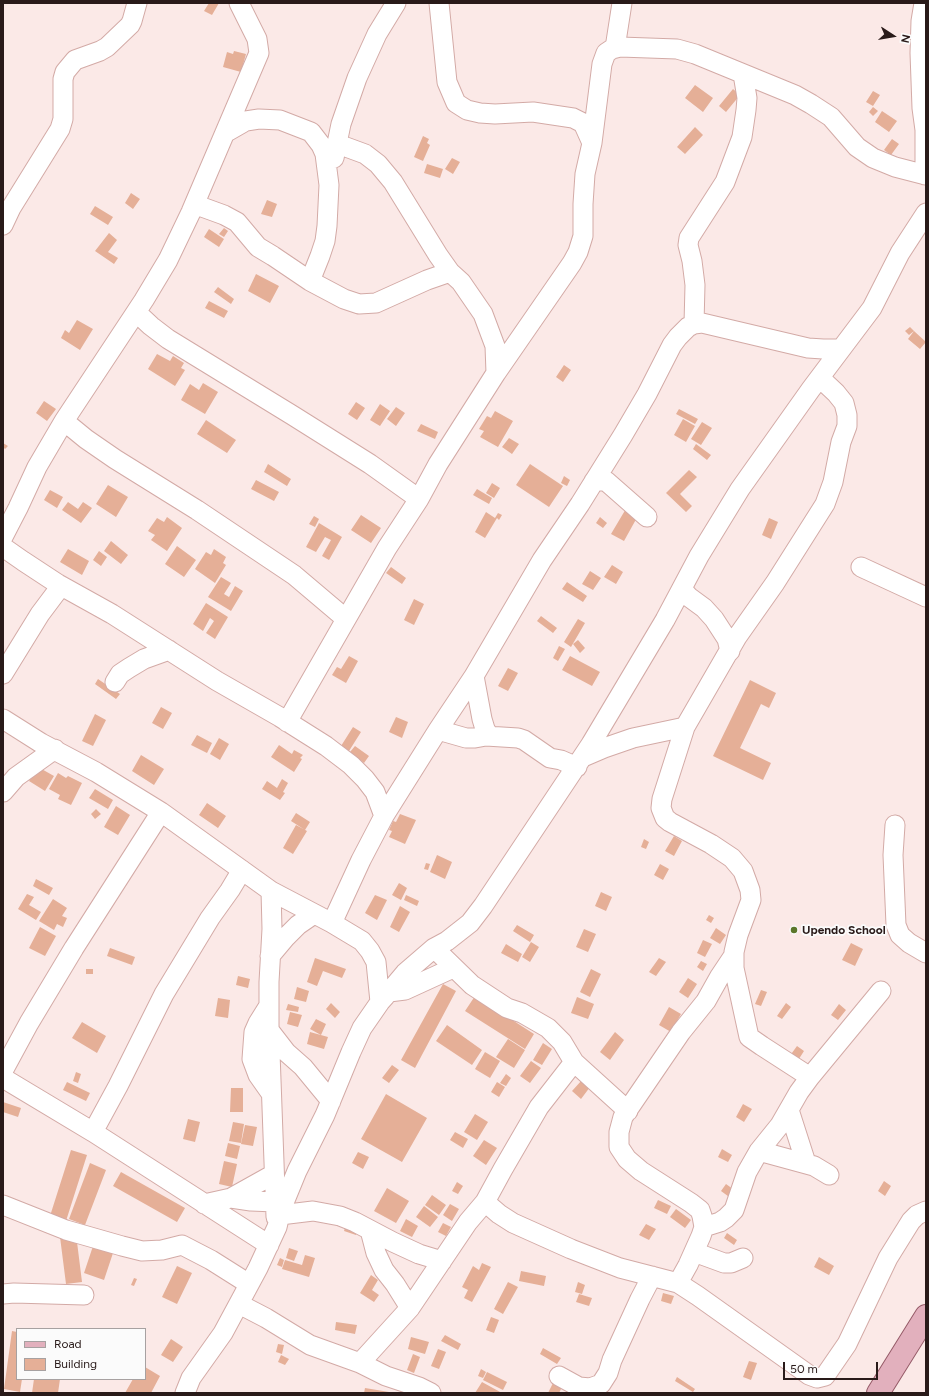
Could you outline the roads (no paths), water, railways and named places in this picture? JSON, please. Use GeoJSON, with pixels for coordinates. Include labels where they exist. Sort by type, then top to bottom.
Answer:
{"type":"FeatureCollection","features":[{"type":"Feature","properties":{"kind":"main road"},"geometry":{"type":"LineString","coordinates":[[878,1393],[926,1316]]}},
{"type":"Feature","properties":{"kind":"street"},"geometry":{"type":"LineString","coordinates":[[3,225],[7,206],[60,129],[63,119],[63,79],[65,72],[75,60],[107,47],[130,25],[137,3]]}},
{"type":"Feature","properties":{"kind":"street"},"geometry":{"type":"LineString","coordinates":[[3,537],[37,467],[64,421],[136,312],[168,260],[195,203],[259,54],[257,39],[239,3]]}},
{"type":"Feature","properties":{"kind":"street"},"geometry":{"type":"LineString","coordinates":[[329,185],[341,124],[356,78],[377,34],[396,3]]}},
{"type":"Feature","properties":{"kind":"street"},"geometry":{"type":"LineString","coordinates":[[439,3],[447,82],[456,103],[467,110],[480,113],[495,114],[533,112],[573,118],[583,123],[592,143]]}},
{"type":"Feature","properties":{"kind":"street"},"geometry":{"type":"LineString","coordinates":[[615,48],[622,3]]}},
{"type":"Feature","properties":{"kind":"street"},"geometry":{"type":"LineString","coordinates":[[287,722],[387,548],[419,499],[438,464],[496,373],[572,263],[582,243],[585,174],[592,143],[602,64],[606,52],[620,47],[677,49],[695,54],[795,95],[831,117],[857,147],[873,158],[895,167],[926,175],[924,108],[920,54],[921,21],[924,3]]}},
{"type":"Feature","properties":{"kind":"street"},"geometry":{"type":"LineString","coordinates":[[694,324],[695,285],[688,245],[689,238],[725,182],[742,137],[747,98],[743,74]]}},
{"type":"Feature","properties":{"kind":"street"},"geometry":{"type":"LineString","coordinates":[[225,133],[246,121],[259,119],[280,120],[311,132],[318,139],[325,154],[329,185],[328,226],[325,241],[310,281]]}},
{"type":"Feature","properties":{"kind":"street"},"geometry":{"type":"LineString","coordinates":[[336,146],[357,150],[365,154],[378,164],[393,182],[438,255],[450,272],[461,282],[484,314],[495,346],[496,373]]}},
{"type":"Feature","properties":{"kind":"street"},"geometry":{"type":"LineString","coordinates":[[195,203],[237,222],[258,247],[310,281],[344,299],[359,304],[376,303],[427,280],[450,272]]}},
{"type":"Feature","properties":{"kind":"street"},"geometry":{"type":"LineString","coordinates":[[187,1392],[191,1378],[223,1333],[269,1245],[277,1215],[325,1115],[362,1028],[384,997],[404,973],[434,948],[447,941],[470,923],[580,762],[629,682],[699,556],[740,489],[758,461],[872,308],[900,253],[926,213]]}},
{"type":"Feature","properties":{"kind":"street"},"geometry":{"type":"LineString","coordinates":[[136,312],[168,339],[370,464],[419,499]]}},
{"type":"Feature","properties":{"kind":"street"},"geometry":{"type":"LineString","coordinates":[[332,923],[361,860],[384,816],[474,676],[542,560],[623,435],[672,345],[678,337],[688,327],[694,324],[708,324],[808,348],[840,349]]}},
{"type":"Feature","properties":{"kind":"street"},"geometry":{"type":"LineString","coordinates":[[810,1077],[750,1037],[745,1023],[744,1010],[737,988],[734,968],[734,955],[738,934],[751,900],[750,890],[743,871],[732,858],[711,844],[670,822],[665,818],[661,808],[662,798],[685,727],[737,637],[775,583],[825,504],[833,482],[841,442],[847,426],[847,415],[844,403],[820,378]]}},
{"type":"Feature","properties":{"kind":"street"},"geometry":{"type":"LineString","coordinates":[[64,421],[114,459],[197,510],[294,575],[346,619]]}},
{"type":"Feature","properties":{"kind":"street"},"geometry":{"type":"LineString","coordinates":[[594,481],[606,481],[647,517]]}},
{"type":"Feature","properties":{"kind":"street"},"geometry":{"type":"LineString","coordinates":[[3,547],[61,586],[112,614],[217,681],[326,746],[351,765],[365,779],[375,792],[384,816]]}},
{"type":"Feature","properties":{"kind":"street"},"geometry":{"type":"LineString","coordinates":[[861,567],[926,597]]}},
{"type":"Feature","properties":{"kind":"street"},"geometry":{"type":"LineString","coordinates":[[3,674],[40,614],[61,586]]}},
{"type":"Feature","properties":{"kind":"street"},"geometry":{"type":"LineString","coordinates":[[682,589],[714,619],[728,639],[730,651]]}},
{"type":"Feature","properties":{"kind":"street"},"geometry":{"type":"LineString","coordinates":[[115,682],[120,674],[144,659],[169,650]]}},
{"type":"Feature","properties":{"kind":"street"},"geometry":{"type":"LineString","coordinates":[[474,676],[482,719],[489,736]]}},
{"type":"Feature","properties":{"kind":"street"},"geometry":{"type":"LineString","coordinates":[[3,719],[41,743],[55,749],[96,772],[160,812],[271,891],[332,923],[362,941],[376,962],[384,997]]}},
{"type":"Feature","properties":{"kind":"street"},"geometry":{"type":"LineString","coordinates":[[438,730],[466,738],[489,736],[518,738],[524,740],[550,758],[580,762],[616,743],[685,727]]}},
{"type":"Feature","properties":{"kind":"street"},"geometry":{"type":"LineString","coordinates":[[3,792],[16,777],[55,749]]}},
{"type":"Feature","properties":{"kind":"street"},"geometry":{"type":"LineString","coordinates":[[3,1071],[74,948],[160,812]]}},
{"type":"Feature","properties":{"kind":"street"},"geometry":{"type":"LineString","coordinates":[[895,825],[893,855],[896,925],[900,935],[909,944],[926,953]]}},
{"type":"Feature","properties":{"kind":"street"},"geometry":{"type":"LineString","coordinates":[[93,1132],[164,994],[210,918],[242,870]]}},
{"type":"Feature","properties":{"kind":"street"},"geometry":{"type":"LineString","coordinates":[[271,891],[272,929],[268,1007],[270,1092],[277,1215]]}},
{"type":"Feature","properties":{"kind":"street"},"geometry":{"type":"LineString","coordinates":[[270,956],[298,925],[314,914]]}},
{"type":"Feature","properties":{"kind":"street"},"geometry":{"type":"LineString","coordinates":[[434,948],[453,968],[491,998],[548,1028],[562,1042],[574,1062],[628,1111]]}},
{"type":"Feature","properties":{"kind":"street"},"geometry":{"type":"LineString","coordinates":[[678,1283],[694,1252],[704,1227],[700,1210],[641,1172],[627,1159],[618,1147],[619,1132],[623,1117],[652,1077],[681,1032],[706,1002],[720,976],[734,955]]}},
{"type":"Feature","properties":{"kind":"street"},"geometry":{"type":"LineString","coordinates":[[384,997],[405,990],[453,968]]}},
{"type":"Feature","properties":{"kind":"street"},"geometry":{"type":"LineString","coordinates":[[704,1227],[720,1222],[734,1210],[747,1172],[759,1151],[780,1125],[799,1092],[810,1077],[881,991]]}},
{"type":"Feature","properties":{"kind":"street"},"geometry":{"type":"LineString","coordinates":[[268,1007],[254,1032],[252,1059],[258,1074],[270,1092]]}},
{"type":"Feature","properties":{"kind":"street"},"geometry":{"type":"LineString","coordinates":[[269,1030],[286,1052],[303,1067],[331,1101]]}},
{"type":"Feature","properties":{"kind":"street"},"geometry":{"type":"LineString","coordinates":[[360,1363],[410,1308],[468,1222],[486,1202],[502,1169],[539,1107],[574,1062]]}},
{"type":"Feature","properties":{"kind":"street"},"geometry":{"type":"LineString","coordinates":[[3,1078],[93,1132],[269,1245]]}},
{"type":"Feature","properties":{"kind":"street"},"geometry":{"type":"LineString","coordinates":[[789,1110],[806,1163]]}},
{"type":"Feature","properties":{"kind":"street"},"geometry":{"type":"LineString","coordinates":[[759,1151],[806,1163],[829,1175]]}},
{"type":"Feature","properties":{"kind":"street"},"geometry":{"type":"LineString","coordinates":[[204,1204],[231,1198],[274,1174]]}},
{"type":"Feature","properties":{"kind":"street"},"geometry":{"type":"LineString","coordinates":[[231,1198],[251,1201],[277,1215],[313,1211],[340,1216],[419,1254],[442,1261]]}},
{"type":"Feature","properties":{"kind":"street"},"geometry":{"type":"LineString","coordinates":[[486,1202],[499,1214],[513,1223],[584,1255],[620,1268],[678,1283],[809,1375],[817,1378],[822,1378],[825,1376],[847,1344],[888,1258],[911,1221],[917,1215],[926,1211]]}},
{"type":"Feature","properties":{"kind":"street"},"geometry":{"type":"LineString","coordinates":[[3,1205],[66,1230],[142,1251],[162,1250],[182,1245],[211,1260],[249,1284]]}},
{"type":"Feature","properties":{"kind":"street"},"geometry":{"type":"LineString","coordinates":[[370,1230],[376,1253],[384,1270],[410,1308]]}},
{"type":"Feature","properties":{"kind":"street"},"geometry":{"type":"LineString","coordinates":[[694,1252],[724,1263],[743,1258]]}},
{"type":"Feature","properties":{"kind":"street"},"geometry":{"type":"LineString","coordinates":[[559,1376],[579,1387],[590,1388],[601,1384],[608,1373],[612,1360],[640,1298],[652,1276]]}},
{"type":"Feature","properties":{"kind":"street"},"geometry":{"type":"LineString","coordinates":[[3,1294],[14,1293],[84,1296]]}},
{"type":"Feature","properties":{"kind":"street"},"geometry":{"type":"LineString","coordinates":[[239,1304],[266,1318],[310,1345],[360,1363],[386,1376],[419,1387],[431,1393]]}},
{"type":"Feature","properties":{"kind":"place","name":"Upendo School"},"geometry":{"type":"Point","coordinates":[794,930]}}]}
